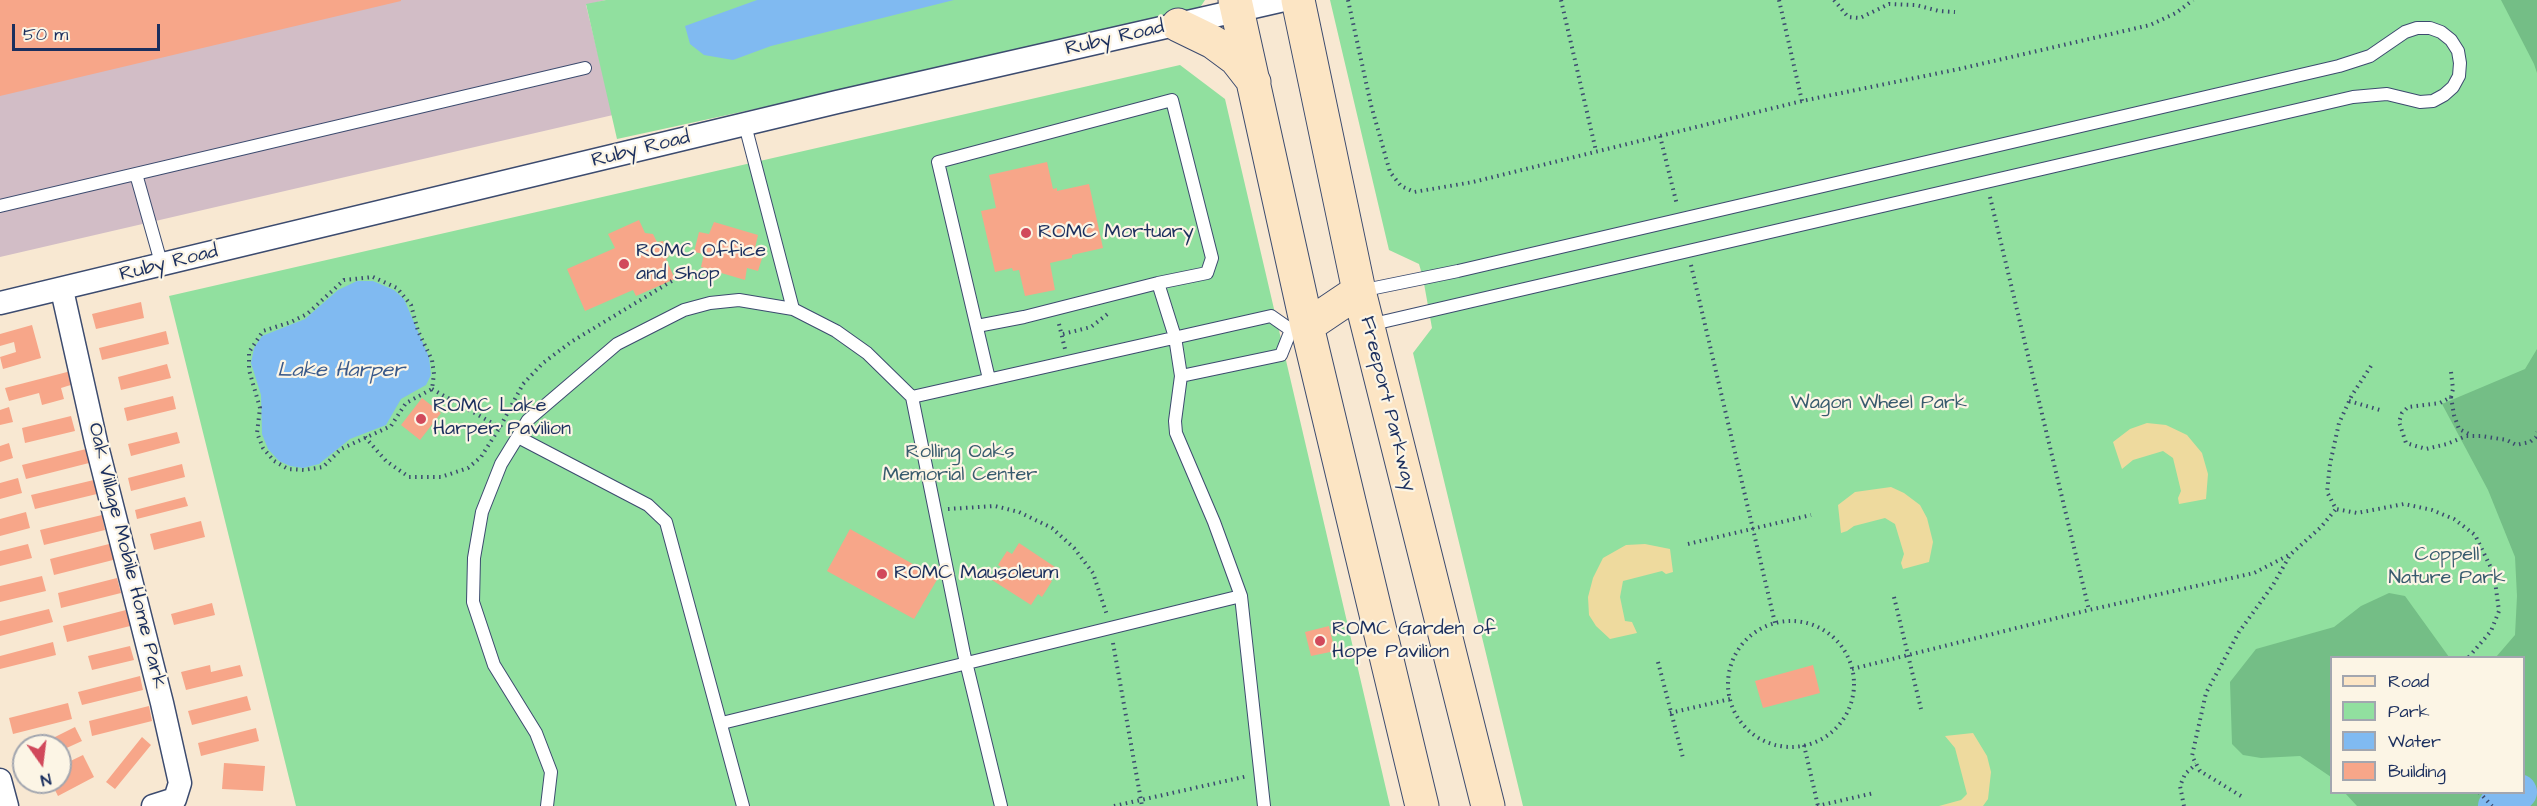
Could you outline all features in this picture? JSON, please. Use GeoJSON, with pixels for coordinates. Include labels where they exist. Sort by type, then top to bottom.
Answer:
{"type":"FeatureCollection","features":[{"type":"Feature","properties":{"kind":"main road","name":"Freeport Parkway"},"geometry":{"type":"LineString","coordinates":[[1298,0],[1359,291],[1488,806]]}},
{"type":"Feature","properties":{"kind":"main road"},"geometry":{"type":"LineString","coordinates":[[1237,6],[1254,82],[1299,328],[1422,806]]}},
{"type":"Feature","properties":{"kind":"main road"},"geometry":{"type":"LineString","coordinates":[[1179,25],[1213,42],[1236,59],[1254,82]]}},
{"type":"Feature","properties":{"kind":"main road"},"geometry":{"type":"LineString","coordinates":[[1299,328],[1359,291]]}},
{"type":"Feature","properties":{"kind":"main road"},"geometry":{"type":"LineString","coordinates":[[1299,328],[1368,326]]}},
{"type":"Feature","properties":{"kind":"street","name":"Ruby Road"},"geometry":{"type":"LineString","coordinates":[[0,303],[745,125],[1179,25],[1237,6],[1284,0]]}},
{"type":"Feature","properties":{"kind":"street","name":"Oak Village Mobile Home Park"},"geometry":{"type":"LineString","coordinates":[[62,290],[96,442],[180,783],[175,799],[153,806]]}},
{"type":"Feature","properties":{"kind":"street"},"geometry":{"type":"LineString","coordinates":[[0,780],[7,806]]}},
{"type":"Feature","properties":{"kind":"lane"},"geometry":{"type":"LineString","coordinates":[[1359,291],[1458,271],[2339,66],[2370,56],[2405,32],[2417,28],[2430,28],[2441,32],[2451,40],[2457,51],[2459,69],[2453,87],[2433,101],[2420,102],[2387,94],[2354,97],[1368,326]]}},
{"type":"Feature","properties":{"kind":"lane"},"geometry":{"type":"LineString","coordinates":[[0,206],[585,68]]}},
{"type":"Feature","properties":{"kind":"lane"},"geometry":{"type":"LineString","coordinates":[[977,326],[1207,273],[1212,258],[1172,100],[938,162],[989,379]]}},
{"type":"Feature","properties":{"kind":"lane"},"geometry":{"type":"LineString","coordinates":[[745,125],[793,309]]}},
{"type":"Feature","properties":{"kind":"lane"},"geometry":{"type":"LineString","coordinates":[[136,174],[162,266]]}},
{"type":"Feature","properties":{"kind":"lane"},"geometry":{"type":"LineString","coordinates":[[1158,283],[1175,337],[1181,376],[1175,414],[1176,433],[1214,522],[1241,596],[1264,806]]}},
{"type":"Feature","properties":{"kind":"lane"},"geometry":{"type":"LineString","coordinates":[[547,806],[551,772],[536,733],[494,665],[473,602],[474,558],[483,512],[501,464],[528,420],[618,344],[684,310],[710,303],[739,300],[793,309],[836,331],[859,348],[912,397],[966,664],[1001,806]]}},
{"type":"Feature","properties":{"kind":"lane"},"geometry":{"type":"LineString","coordinates":[[912,397],[1271,316],[1299,328],[1281,355],[1181,376]]}},
{"type":"Feature","properties":{"kind":"lane"},"geometry":{"type":"LineString","coordinates":[[518,437],[648,505],[666,522],[743,806]]}},
{"type":"Feature","properties":{"kind":"lane"},"geometry":{"type":"LineString","coordinates":[[722,723],[1241,596]]}},
{"type":"Feature","properties":{"kind":"path"},"geometry":{"type":"LineString","coordinates":[[1348,0],[1386,161],[1390,172],[1401,186],[1414,192],[1426,192],[1802,101],[1959,69],[2150,25],[2176,13],[2193,0]]}},
{"type":"Feature","properties":{"kind":"path"},"geometry":{"type":"LineString","coordinates":[[1561,0],[1596,151]]}},
{"type":"Feature","properties":{"kind":"path"},"geometry":{"type":"LineString","coordinates":[[1779,0],[1802,101]]}},
{"type":"Feature","properties":{"kind":"path"},"geometry":{"type":"LineString","coordinates":[[1834,0],[1848,16],[1860,18],[1889,4],[1916,5],[1954,12]]}},
{"type":"Feature","properties":{"kind":"path"},"geometry":{"type":"LineString","coordinates":[[1660,136],[1680,219]]}},
{"type":"Feature","properties":{"kind":"path"},"geometry":{"type":"LineString","coordinates":[[1987,181],[2089,610]]}},
{"type":"Feature","properties":{"kind":"path"},"geometry":{"type":"LineString","coordinates":[[1688,251],[1775,623]]}},
{"type":"Feature","properties":{"kind":"path"},"geometry":{"type":"LineString","coordinates":[[366,437],[386,461],[409,477],[441,477],[468,468],[481,457],[523,384],[543,363],[571,342],[690,270]]}},
{"type":"Feature","properties":{"kind":"path"},"geometry":{"type":"LineString","coordinates":[[373,277],[397,288],[411,305],[418,331],[432,360],[434,374],[432,389],[406,403],[392,426],[341,449],[323,467],[304,470],[288,469],[274,460],[263,448],[257,433],[260,408],[249,370],[249,352],[263,332],[307,314],[344,280],[373,277]]}},
{"type":"Feature","properties":{"kind":"path"},"geometry":{"type":"LineString","coordinates":[[1053,310],[1063,333],[1067,362]]}},
{"type":"Feature","properties":{"kind":"path"},"geometry":{"type":"LineString","coordinates":[[1063,333],[1092,327],[1113,310]]}},
{"type":"Feature","properties":{"kind":"path"},"geometry":{"type":"LineString","coordinates":[[2336,509],[2327,492],[2330,464],[2339,423],[2349,401],[2371,366]]}},
{"type":"Feature","properties":{"kind":"path"},"geometry":{"type":"LineString","coordinates":[[2451,372],[2454,415],[2459,429],[2471,436]]}},
{"type":"Feature","properties":{"kind":"path"},"geometry":{"type":"LineString","coordinates":[[432,389],[518,437]]}},
{"type":"Feature","properties":{"kind":"path"},"geometry":{"type":"LineString","coordinates":[[2451,397],[2439,403],[2408,407],[2402,413],[2399,422],[2406,443],[2427,449],[2471,436],[2507,440],[2516,445],[2530,442],[2536,437],[2537,432]]}},
{"type":"Feature","properties":{"kind":"path"},"geometry":{"type":"LineString","coordinates":[[2349,401],[2380,410]]}},
{"type":"Feature","properties":{"kind":"path"},"geometry":{"type":"LineString","coordinates":[[2336,509],[2357,513],[2404,504],[2432,510],[2454,519],[2475,536],[2494,574],[2499,611],[2491,631],[2469,656]]}},
{"type":"Feature","properties":{"kind":"path"},"geometry":{"type":"LineString","coordinates":[[935,511],[972,506],[995,506],[1019,512],[1052,528],[1074,548],[1093,573],[1105,604],[1142,806]]}},
{"type":"Feature","properties":{"kind":"path"},"geometry":{"type":"LineString","coordinates":[[1851,669],[2089,610],[2254,573],[2291,554],[2321,527],[2336,509]]}},
{"type":"Feature","properties":{"kind":"path"},"geometry":{"type":"LineString","coordinates":[[1688,544],[1811,515]]}},
{"type":"Feature","properties":{"kind":"path"},"geometry":{"type":"LineString","coordinates":[[2241,796],[2200,771],[2192,756],[2206,693],[2239,632],[2273,585],[2291,554]]}},
{"type":"Feature","properties":{"kind":"path"},"geometry":{"type":"LineString","coordinates":[[1894,597],[1921,709]]}},
{"type":"Feature","properties":{"kind":"path"},"geometry":{"type":"LineString","coordinates":[[1798,621],[1824,630],[1844,649],[1851,669],[1853,688],[1846,713],[1828,734],[1804,745],[1790,746],[1761,739],[1739,720],[1730,699],[1728,678],[1737,651],[1746,639],[1758,630],[1775,623],[1798,621]]}},
{"type":"Feature","properties":{"kind":"path"},"geometry":{"type":"LineString","coordinates":[[1658,662],[1683,758]]}},
{"type":"Feature","properties":{"kind":"path"},"geometry":{"type":"LineString","coordinates":[[1670,713],[1730,699]]}},
{"type":"Feature","properties":{"kind":"path"},"geometry":{"type":"LineString","coordinates":[[1804,745],[1818,806],[1875,793]]}},
{"type":"Feature","properties":{"kind":"path"},"geometry":{"type":"LineString","coordinates":[[2184,806],[2180,786],[2185,774],[2196,764]]}},
{"type":"Feature","properties":{"kind":"path"},"geometry":{"type":"LineString","coordinates":[[1114,806],[1260,773]]}},
{"type":"Feature","properties":{"kind":"path"},"geometry":{"type":"LineString","coordinates":[[2481,794],[2492,806]]}},
{"type":"Feature","properties":{"kind":"shaded area"},"geometry":{"type":"Polygon","coordinates":[[[0,0],[606,0],[586,5],[613,115],[0,257],[0,0]]]}},
{"type":"Feature","properties":{"kind":"green space"},"geometry":{"type":"Polygon","coordinates":[[[606,0],[1205,0],[1199,9],[1141,25],[617,139],[586,4],[606,0]]]}},
{"type":"Feature","properties":{"kind":"green space","name":"Wagon Wheel Park"},"geometry":{"type":"Polygon","coordinates":[[[1330,0],[2537,0],[2537,806],[1523,806],[1413,353],[1432,328],[1419,264],[1389,250],[1330,0]]]}},
{"type":"Feature","properties":{"kind":"green space"},"geometry":{"type":"Polygon","coordinates":[[[2501,0],[2537,0],[2537,73],[2534,64],[2501,0]]]}},
{"type":"Feature","properties":{"kind":"green space","name":"Rolling Oaks Memorial Center"},"geometry":{"type":"Polygon","coordinates":[[[1180,65],[1225,99],[1390,806],[296,806],[169,296],[1180,65]]]}},
{"type":"Feature","properties":{"kind":"green space"},"geometry":{"type":"Polygon","coordinates":[[[2537,349],[2537,806],[2357,806],[2346,794],[2525,794],[2525,656],[2497,656],[2515,635],[2517,596],[2515,557],[2488,490],[2442,404],[2525,369],[2537,349]]]}},
{"type":"Feature","properties":{"kind":"green space"},"geometry":{"type":"Polygon","coordinates":[[[2389,593],[2405,596],[2448,656],[2330,656],[2330,776],[2300,756],[2261,758],[2243,755],[2232,744],[2230,682],[2256,649],[2334,627],[2361,606],[2389,593]]]}},
{"type":"Feature","properties":{"kind":"sand"},"geometry":{"type":"Polygon","coordinates":[[[2147,423],[2166,425],[2187,435],[2202,453],[2208,474],[2206,499],[2179,504],[2178,498],[2181,491],[2173,458],[2163,451],[2133,460],[2122,469],[2113,442],[2130,429],[2147,423]]]}},
{"type":"Feature","properties":{"kind":"sand"},"geometry":{"type":"Polygon","coordinates":[[[1891,487],[1920,505],[1927,518],[1933,542],[1929,562],[1903,569],[1901,563],[1904,554],[1895,524],[1885,518],[1854,526],[1841,533],[1838,505],[1855,492],[1891,487]]]}},
{"type":"Feature","properties":{"kind":"sand"},"geometry":{"type":"Polygon","coordinates":[[[1645,544],[1670,549],[1673,572],[1666,574],[1662,571],[1623,581],[1620,597],[1625,621],[1632,622],[1637,633],[1610,639],[1596,626],[1589,615],[1588,597],[1593,578],[1603,558],[1626,545],[1645,544]]]}},
{"type":"Feature","properties":{"kind":"sand"},"geometry":{"type":"Polygon","coordinates":[[[1973,733],[1987,756],[1991,772],[1988,799],[1983,806],[1939,806],[1961,800],[1967,794],[1955,748],[1945,736],[1973,733]]]}},
{"type":"Feature","properties":{"kind":"water"},"geometry":{"type":"Polygon","coordinates":[[[757,0],[954,0],[771,46],[733,60],[704,55],[690,44],[685,26],[757,0]]]}},
{"type":"Feature","properties":{"kind":"water","name":"Lake Harper"},"geometry":{"type":"Polygon","coordinates":[[[357,281],[373,281],[394,290],[404,299],[429,357],[431,375],[426,385],[401,399],[386,425],[350,439],[319,464],[303,468],[290,466],[279,461],[268,449],[262,434],[261,395],[251,363],[254,348],[262,336],[305,319],[338,290],[357,281]]]}},
{"type":"Feature","properties":{"kind":"building"},"geometry":{"type":"Polygon","coordinates":[[[0,0],[401,0],[401,1],[0,96],[0,0]]]}},
{"type":"Feature","properties":{"kind":"building","name":"ROMC Mortuary"},"geometry":{"type":"Polygon","coordinates":[[[1047,162],[1053,189],[1057,188],[1057,191],[1089,184],[1103,248],[1050,263],[1055,290],[1025,296],[1019,270],[1013,271],[1012,268],[995,272],[981,211],[996,208],[989,175],[1047,162]]]}},
{"type":"Feature","properties":{"kind":"building","name":"ROMC Office and Shop"},"geometry":{"type":"Polygon","coordinates":[[[639,220],[645,233],[653,234],[657,242],[663,241],[669,256],[666,259],[675,279],[636,296],[633,290],[585,311],[567,269],[615,248],[608,234],[639,220]]]}},
{"type":"Feature","properties":{"kind":"building"},"geometry":{"type":"Polygon","coordinates":[[[714,222],[758,235],[755,248],[764,252],[758,271],[747,268],[745,280],[701,267],[704,254],[694,252],[699,232],[709,234],[714,222]]]}},
{"type":"Feature","properties":{"kind":"building"},"geometry":{"type":"Polygon","coordinates":[[[141,302],[144,318],[96,329],[92,314],[141,302]]]}},
{"type":"Feature","properties":{"kind":"building"},"geometry":{"type":"Polygon","coordinates":[[[32,325],[41,358],[3,369],[0,357],[16,352],[14,342],[0,346],[0,334],[32,325]]]}},
{"type":"Feature","properties":{"kind":"building"},"geometry":{"type":"Polygon","coordinates":[[[166,331],[169,344],[102,360],[99,348],[166,331]]]}},
{"type":"Feature","properties":{"kind":"building"},"geometry":{"type":"Polygon","coordinates":[[[167,364],[171,378],[121,390],[118,377],[167,364]]]}},
{"type":"Feature","properties":{"kind":"building"},"geometry":{"type":"Polygon","coordinates":[[[71,371],[74,384],[61,388],[64,399],[42,405],[39,393],[9,401],[5,388],[71,371]]]}},
{"type":"Feature","properties":{"kind":"building"},"geometry":{"type":"Polygon","coordinates":[[[173,396],[176,409],[127,421],[124,408],[173,396]]]}},
{"type":"Feature","properties":{"kind":"building","name":"ROMC Lake Harper Pavilion"},"geometry":{"type":"Polygon","coordinates":[[[422,398],[441,413],[420,440],[401,425],[422,398]]]}},
{"type":"Feature","properties":{"kind":"building"},"geometry":{"type":"Polygon","coordinates":[[[9,407],[13,422],[0,425],[0,410],[9,407]]]}},
{"type":"Feature","properties":{"kind":"building"},"geometry":{"type":"Polygon","coordinates":[[[71,416],[75,431],[25,443],[22,428],[71,416]]]}},
{"type":"Feature","properties":{"kind":"building"},"geometry":{"type":"Polygon","coordinates":[[[177,432],[180,443],[131,456],[128,444],[177,432]]]}},
{"type":"Feature","properties":{"kind":"building"},"geometry":{"type":"Polygon","coordinates":[[[9,443],[13,458],[0,462],[0,446],[9,443]]]}},
{"type":"Feature","properties":{"kind":"building"},"geometry":{"type":"Polygon","coordinates":[[[90,448],[93,462],[26,479],[22,465],[90,448]]]}},
{"type":"Feature","properties":{"kind":"building"},"geometry":{"type":"Polygon","coordinates":[[[182,464],[185,477],[131,491],[128,478],[182,464]]]}},
{"type":"Feature","properties":{"kind":"building"},"geometry":{"type":"Polygon","coordinates":[[[18,478],[22,493],[0,499],[0,483],[18,478]]]}},
{"type":"Feature","properties":{"kind":"building"},"geometry":{"type":"Polygon","coordinates":[[[98,479],[101,493],[35,509],[31,495],[98,479]]]}},
{"type":"Feature","properties":{"kind":"building"},"geometry":{"type":"Polygon","coordinates":[[[185,497],[188,506],[137,519],[135,510],[185,497]]]}},
{"type":"Feature","properties":{"kind":"building"},"geometry":{"type":"Polygon","coordinates":[[[26,512],[30,528],[0,536],[0,519],[26,512]]]}},
{"type":"Feature","properties":{"kind":"building"},"geometry":{"type":"Polygon","coordinates":[[[102,515],[105,530],[44,545],[40,530],[102,515]]]}},
{"type":"Feature","properties":{"kind":"building"},"geometry":{"type":"Polygon","coordinates":[[[201,521],[205,537],[154,550],[150,534],[201,521]]]}},
{"type":"Feature","properties":{"kind":"building","name":"ROMC Mausoleum"},"geometry":{"type":"Polygon","coordinates":[[[850,529],[938,578],[914,619],[827,571],[850,529]]]}},
{"type":"Feature","properties":{"kind":"building"},"geometry":{"type":"Polygon","coordinates":[[[113,543],[117,559],[54,575],[50,559],[113,543]]]}},
{"type":"Feature","properties":{"kind":"building"},"geometry":{"type":"Polygon","coordinates":[[[1019,543],[1055,567],[1048,578],[1052,581],[1042,597],[1038,594],[1031,605],[992,580],[1001,567],[998,565],[1007,551],[1012,554],[1019,543]]]}},
{"type":"Feature","properties":{"kind":"building"},"geometry":{"type":"Polygon","coordinates":[[[28,544],[32,558],[0,566],[0,551],[28,544]]]}},
{"type":"Feature","properties":{"kind":"building"},"geometry":{"type":"Polygon","coordinates":[[[42,576],[46,591],[0,602],[0,586],[42,576]]]}},
{"type":"Feature","properties":{"kind":"building"},"geometry":{"type":"Polygon","coordinates":[[[117,578],[121,593],[61,608],[58,593],[117,578]]]}},
{"type":"Feature","properties":{"kind":"building"},"geometry":{"type":"Polygon","coordinates":[[[212,603],[215,615],[174,625],[171,614],[212,603]]]}},
{"type":"Feature","properties":{"kind":"building"},"geometry":{"type":"Polygon","coordinates":[[[49,609],[53,622],[0,636],[0,621],[49,609]]]}},
{"type":"Feature","properties":{"kind":"building"},"geometry":{"type":"Polygon","coordinates":[[[130,609],[134,625],[67,642],[63,626],[130,609]]]}},
{"type":"Feature","properties":{"kind":"building","name":"ROMC Garden of Hope Pavilion"},"geometry":{"type":"Polygon","coordinates":[[[1329,626],[1335,651],[1311,656],[1305,632],[1329,626]]]}},
{"type":"Feature","properties":{"kind":"building"},"geometry":{"type":"Polygon","coordinates":[[[53,642],[56,655],[0,669],[0,656],[53,642]]]}},
{"type":"Feature","properties":{"kind":"building"},"geometry":{"type":"Polygon","coordinates":[[[130,646],[134,660],[92,670],[88,656],[130,646]]]}},
{"type":"Feature","properties":{"kind":"building"},"geometry":{"type":"Polygon","coordinates":[[[210,665],[211,672],[240,665],[243,676],[186,690],[181,672],[210,665]]]}},
{"type":"Feature","properties":{"kind":"building"},"geometry":{"type":"Polygon","coordinates":[[[1813,665],[1820,693],[1763,708],[1755,681],[1813,665]]]}},
{"type":"Feature","properties":{"kind":"building"},"geometry":{"type":"Polygon","coordinates":[[[140,676],[143,690],[82,705],[78,692],[140,676]]]}},
{"type":"Feature","properties":{"kind":"building"},"geometry":{"type":"Polygon","coordinates":[[[247,696],[251,710],[192,725],[188,711],[247,696]]]}},
{"type":"Feature","properties":{"kind":"building"},"geometry":{"type":"Polygon","coordinates":[[[68,703],[72,719],[13,734],[9,718],[68,703]]]}},
{"type":"Feature","properties":{"kind":"building"},"geometry":{"type":"Polygon","coordinates":[[[149,706],[152,721],[92,736],[89,721],[149,706]]]}},
{"type":"Feature","properties":{"kind":"building"},"geometry":{"type":"Polygon","coordinates":[[[75,727],[82,741],[72,746],[72,734],[61,734],[75,727]]]}},
{"type":"Feature","properties":{"kind":"building"},"geometry":{"type":"Polygon","coordinates":[[[256,728],[259,741],[201,756],[198,743],[256,728]]]}},
{"type":"Feature","properties":{"kind":"building"},"geometry":{"type":"Polygon","coordinates":[[[142,737],[151,745],[115,789],[106,782],[142,737]]]}},
{"type":"Feature","properties":{"kind":"building"},"geometry":{"type":"Polygon","coordinates":[[[83,755],[94,777],[72,789],[72,760],[83,755]]]}},
{"type":"Feature","properties":{"kind":"building"},"geometry":{"type":"Polygon","coordinates":[[[224,763],[265,766],[263,791],[222,789],[224,763]]]}},
{"type":"Feature","properties":{"kind":"waterway"},"geometry":{"type":"LineString","coordinates":[[2496,806],[2516,794]]}},
{"type":"Feature","properties":{"kind":"place","name":"ROMC Mortuary"},"geometry":{"type":"Point","coordinates":[1026,233]}},
{"type":"Feature","properties":{"kind":"place","name":"ROMC Office and Shop"},"geometry":{"type":"Point","coordinates":[624,264]}},
{"type":"Feature","properties":{"kind":"place","name":"ROMC Lake Harper Pavilion"},"geometry":{"type":"Point","coordinates":[421,419]}},
{"type":"Feature","properties":{"kind":"place","name":"ROMC Mausoleum"},"geometry":{"type":"Point","coordinates":[882,574]}},
{"type":"Feature","properties":{"kind":"place","name":"ROMC Garden of Hope Pavilion"},"geometry":{"type":"Point","coordinates":[1320,641]}},
{"type":"Feature","properties":{"kind":"park label","name":"Coppell Nature Park"},"geometry":{"type":"Point","coordinates":[2447,568]}}]}
